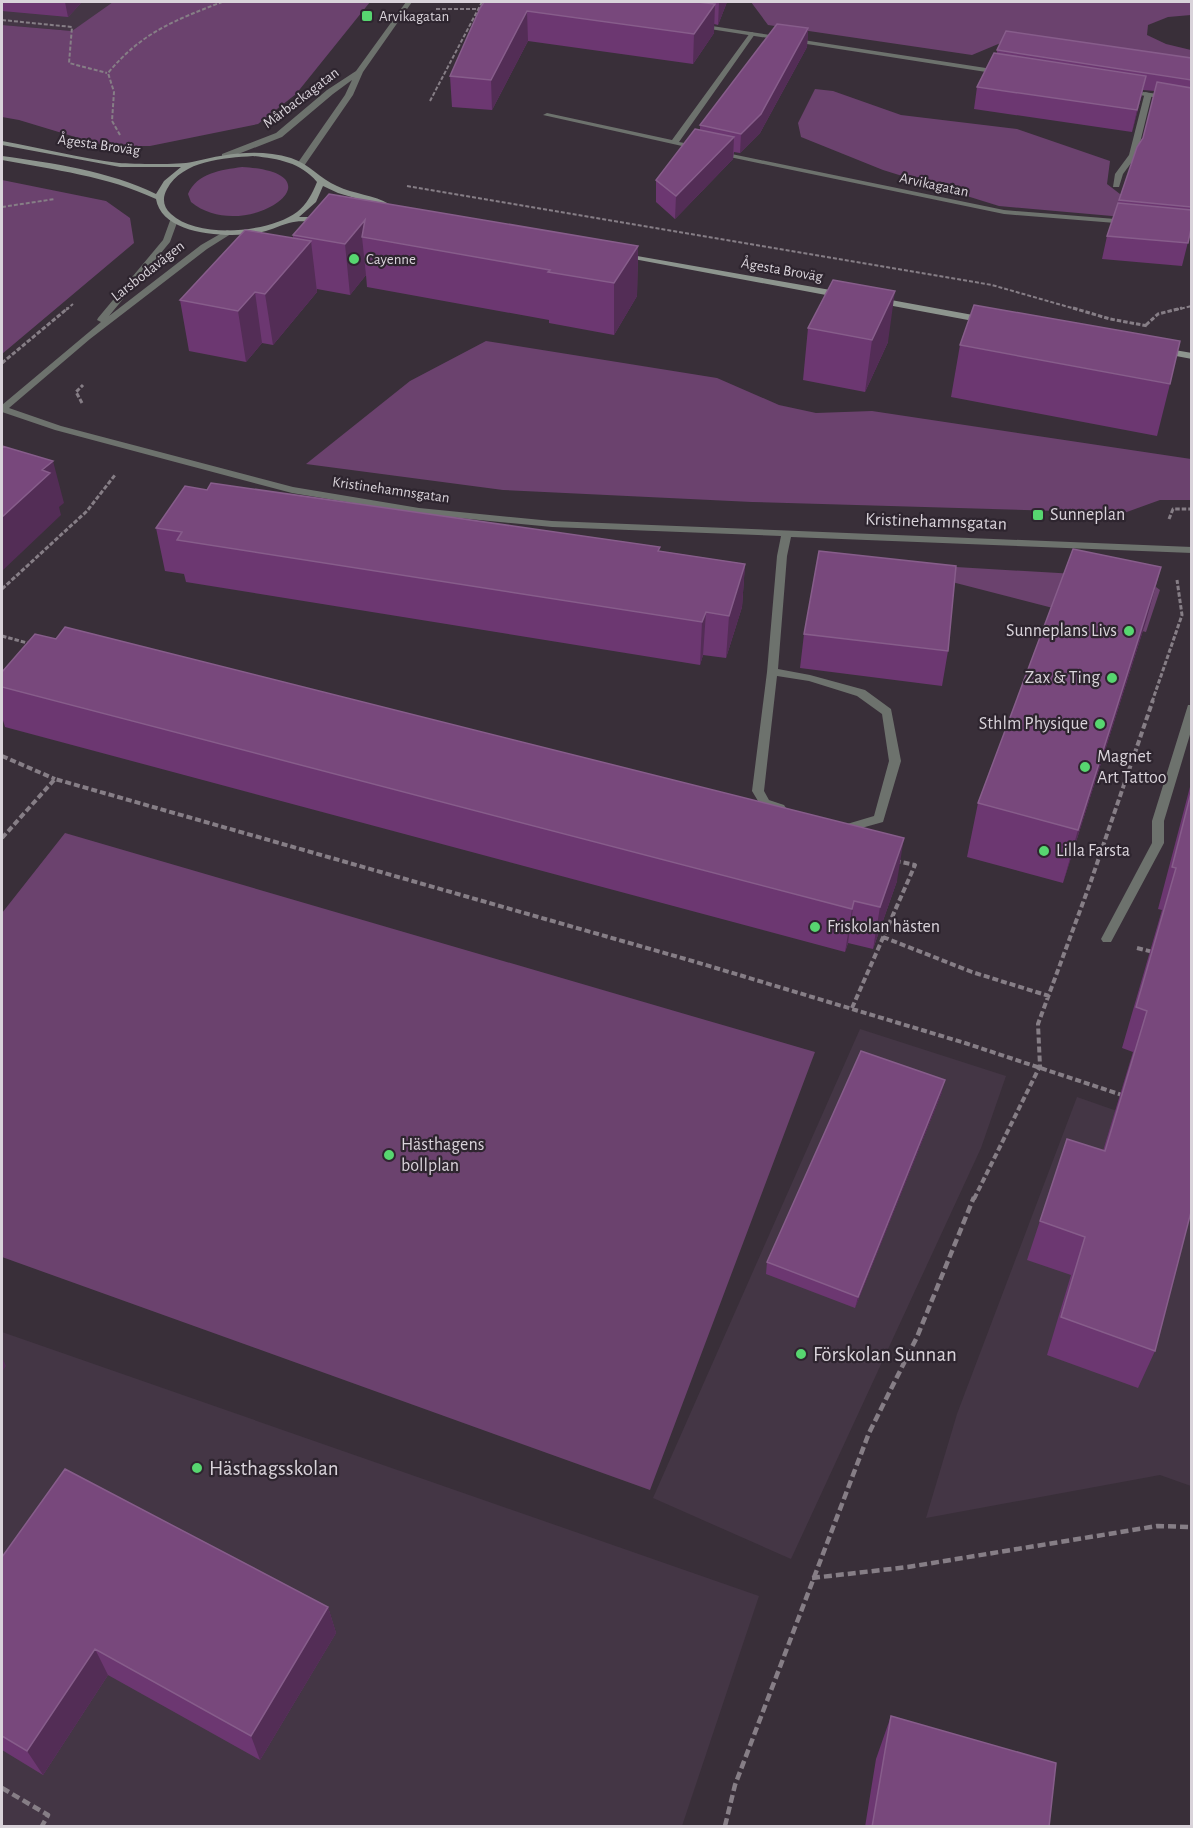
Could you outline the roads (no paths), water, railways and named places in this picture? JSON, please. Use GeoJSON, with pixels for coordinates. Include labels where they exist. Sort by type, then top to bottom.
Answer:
{"type":"FeatureCollection","features":[{"type":"Feature","properties":{"kind":"main road","name":"Ågesta Broväg"},"geometry":{"type":"LineString","coordinates":[[2,143],[120,165],[192,165]]}},
{"type":"Feature","properties":{"kind":"main road","name":"Ågesta Broväg"},"geometry":{"type":"LineString","coordinates":[[2,159],[105,178],[143,189],[159,198],[164,185],[175,174],[192,165],[225,156],[253,154],[280,157],[301,164],[314,172],[321,182],[341,191],[398,208]]}},
{"type":"Feature","properties":{"kind":"main road"},"geometry":{"type":"LineString","coordinates":[[293,220],[310,206],[319,194],[321,182]]}},
{"type":"Feature","properties":{"kind":"main road"},"geometry":{"type":"LineString","coordinates":[[159,198],[162,210],[174,220],[198,229],[230,232],[264,229],[293,220],[334,218]]}},
{"type":"Feature","properties":{"kind":"main road","name":"Ågesta Broväg"},"geometry":{"type":"LineString","coordinates":[[614,254],[849,296]]}},
{"type":"Feature","properties":{"kind":"main road"},"geometry":{"type":"LineString","coordinates":[[873,300],[991,321]]}},
{"type":"Feature","properties":{"kind":"main road"},"geometry":{"type":"LineString","coordinates":[[1156,350],[1191,356]]}},
{"type":"Feature","properties":{"kind":"street","name":"Mårbackagatan"},"geometry":{"type":"LineString","coordinates":[[301,164],[349,95],[359,72],[409,2]]}},
{"type":"Feature","properties":{"kind":"street"},"geometry":{"type":"LineString","coordinates":[[696,25],[1002,73]]}},
{"type":"Feature","properties":{"kind":"street"},"geometry":{"type":"LineString","coordinates":[[674,143],[752,34]]}},
{"type":"Feature","properties":{"kind":"street","name":"Mårbackagatan"},"geometry":{"type":"LineString","coordinates":[[225,156],[279,135],[330,92],[359,72]]}},
{"type":"Feature","properties":{"kind":"street"},"geometry":{"type":"LineString","coordinates":[[1115,89],[1191,101]]}},
{"type":"Feature","properties":{"kind":"street"},"geometry":{"type":"LineString","coordinates":[[1116,185],[1119,174],[1133,155],[1148,94]]}},
{"type":"Feature","properties":{"kind":"street"},"geometry":{"type":"LineString","coordinates":[[547,115],[704,150]]}},
{"type":"Feature","properties":{"kind":"street","name":"Arvikagatan"},"geometry":{"type":"LineString","coordinates":[[715,152],[1004,212],[1135,223]]}},
{"type":"Feature","properties":{"kind":"street","name":"Larsbodavägen"},"geometry":{"type":"LineString","coordinates":[[87,337],[167,240],[174,220]]}},
{"type":"Feature","properties":{"kind":"street","name":"Larsbodavägen"},"geometry":{"type":"LineString","coordinates":[[2,409],[87,337],[204,247],[230,232]]}},
{"type":"Feature","properties":{"kind":"street","name":"Kristinehamnsgatan"},"geometry":{"type":"LineString","coordinates":[[2,409],[58,428],[292,490],[419,511],[552,524],[1191,550]]}},
{"type":"Feature","properties":{"kind":"street"},"geometry":{"type":"LineString","coordinates":[[787,533],[782,556],[772,672],[758,791],[765,803],[796,813]]}},
{"type":"Feature","properties":{"kind":"street"},"geometry":{"type":"LineString","coordinates":[[772,672],[810,678],[861,693],[887,712],[896,761],[879,819],[847,828],[827,822]]}},
{"type":"Feature","properties":{"kind":"street"},"geometry":{"type":"LineString","coordinates":[[1107,939],[1158,843],[1158,821],[1191,708]]}},
{"type":"Feature","properties":{"kind":"place","name":"Arvikagatan"},"geometry":{"type":"Point","coordinates":[367,16]}},
{"type":"Feature","properties":{"kind":"place","name":"Cayenne"},"geometry":{"type":"Point","coordinates":[354,259]}},
{"type":"Feature","properties":{"kind":"place","name":"Sunneplan"},"geometry":{"type":"Point","coordinates":[1038,515]}},
{"type":"Feature","properties":{"kind":"place","name":"Sunneplans Livs"},"geometry":{"type":"Point","coordinates":[1129,631]}},
{"type":"Feature","properties":{"kind":"place","name":"Zax & Ting"},"geometry":{"type":"Point","coordinates":[1112,678]}},
{"type":"Feature","properties":{"kind":"place","name":"Sthlm Physique"},"geometry":{"type":"Point","coordinates":[1100,724]}},
{"type":"Feature","properties":{"kind":"place","name":"Magnet Art Tattoo"},"geometry":{"type":"Point","coordinates":[1085,767]}},
{"type":"Feature","properties":{"kind":"place","name":"Lilla Farsta"},"geometry":{"type":"Point","coordinates":[1044,851]}},
{"type":"Feature","properties":{"kind":"place","name":"Friskolan hästen"},"geometry":{"type":"Point","coordinates":[815,927]}},
{"type":"Feature","properties":{"kind":"place","name":"Hästhagens bollplan"},"geometry":{"type":"Point","coordinates":[389,1155]}},
{"type":"Feature","properties":{"kind":"place","name":"Förskolan Sunnan"},"geometry":{"type":"Point","coordinates":[801,1354]}},
{"type":"Feature","properties":{"kind":"place","name":"Hästhagsskolan"},"geometry":{"type":"Point","coordinates":[197,1468]}}]}
